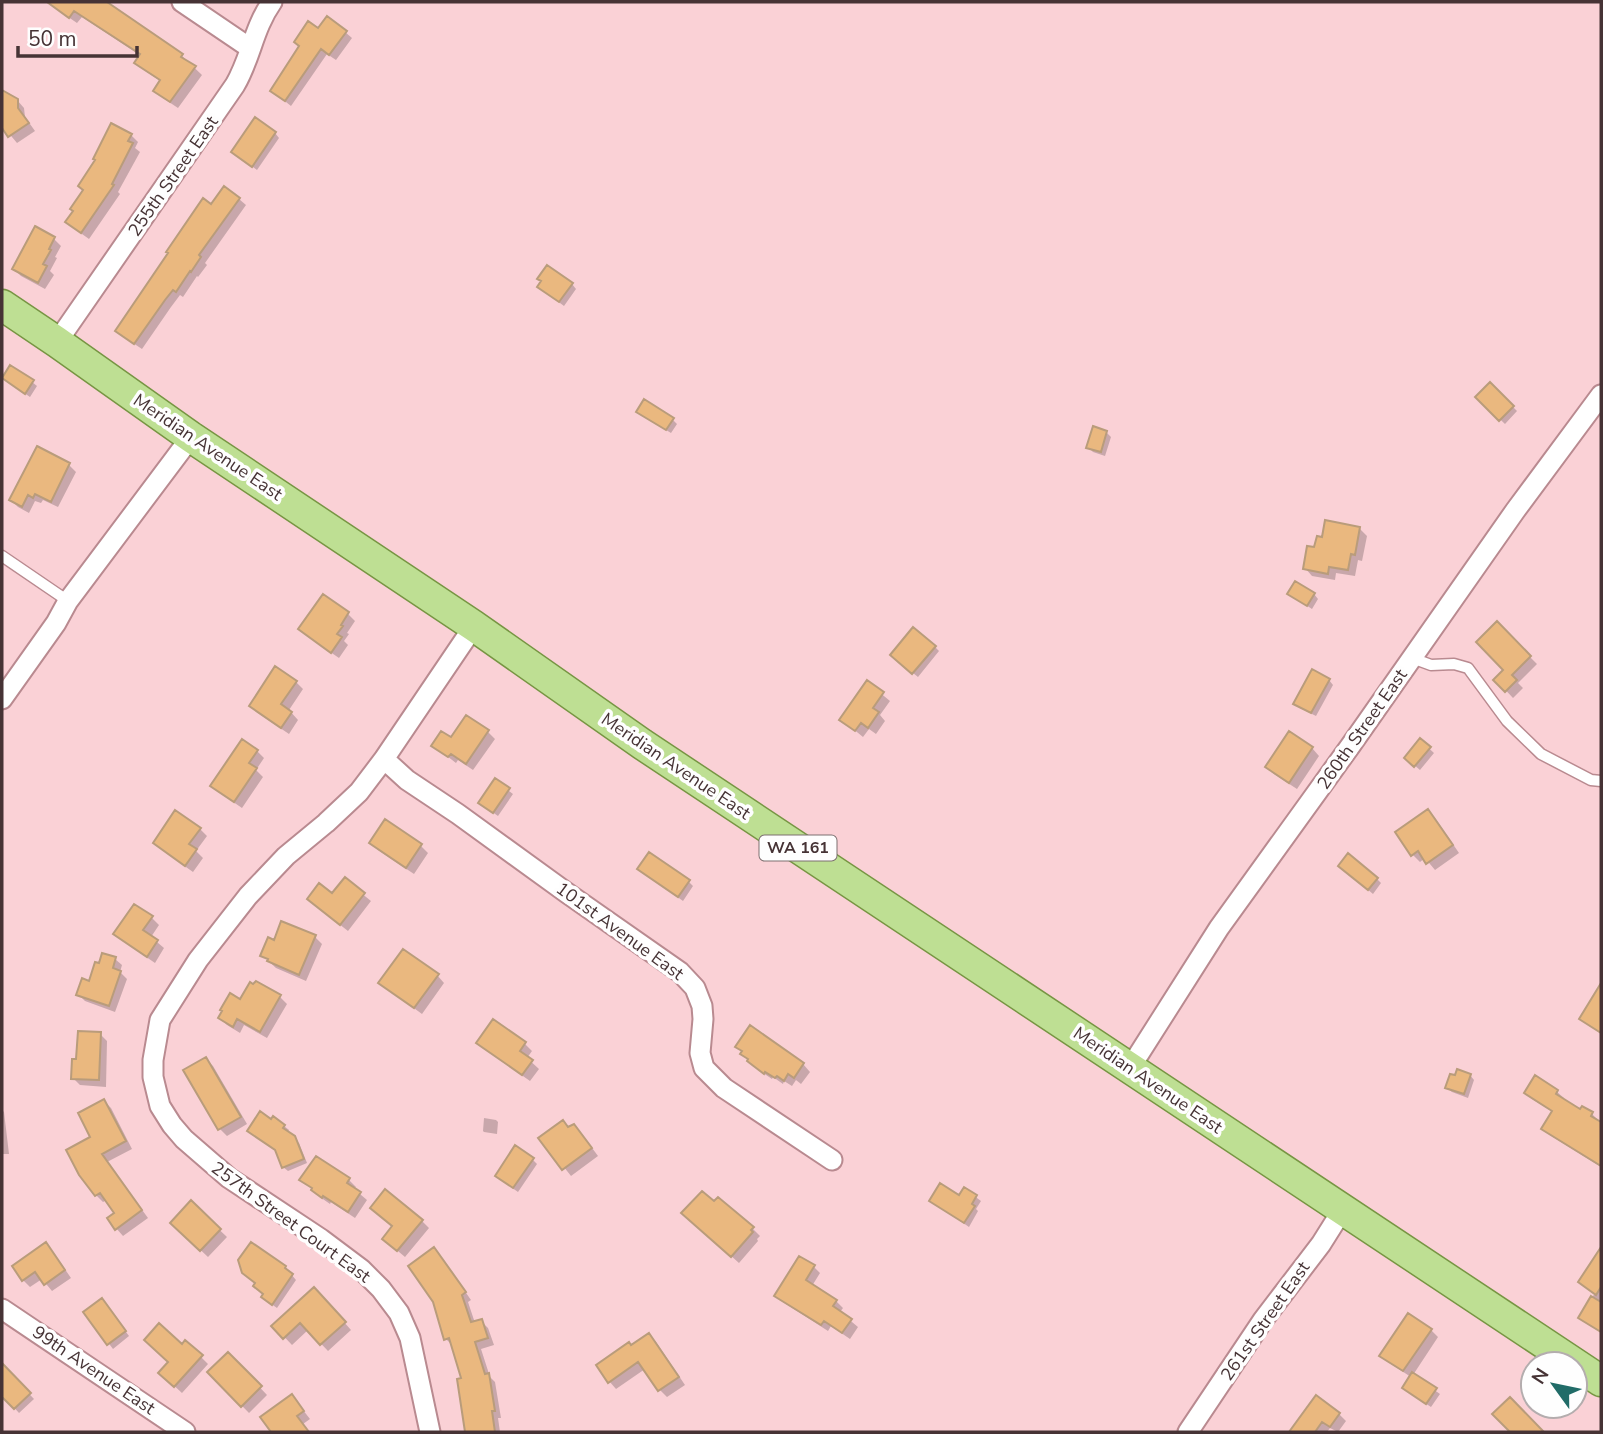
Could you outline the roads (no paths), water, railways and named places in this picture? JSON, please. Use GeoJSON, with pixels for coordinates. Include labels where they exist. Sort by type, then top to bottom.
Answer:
{"type":"FeatureCollection","features":[{"type":"Feature","properties":{"kind":"main road","name":"Meridian Avenue East"},"geometry":{"type":"LineString","coordinates":[[2,305],[191,437],[474,626],[642,744],[1601,1381]]}},
{"type":"Feature","properties":{"kind":"street"},"geometry":{"type":"LineString","coordinates":[[182,2],[250,48]]}},
{"type":"Feature","properties":{"kind":"street","name":"255th Street East"},"geometry":{"type":"LineString","coordinates":[[57,342],[235,85],[244,70],[258,26],[272,2]]}},
{"type":"Feature","properties":{"kind":"street","name":"260th Street East"},"geometry":{"type":"LineString","coordinates":[[1130,1068],[1219,929],[1515,511],[1601,395]]}},
{"type":"Feature","properties":{"kind":"street"},"geometry":{"type":"LineString","coordinates":[[2,699],[56,623],[68,601],[191,437]]}},
{"type":"Feature","properties":{"kind":"street","name":"257th Street Court East"},"geometry":{"type":"LineString","coordinates":[[430,1432],[410,1338],[399,1313],[362,1269],[229,1178],[184,1139],[160,1107],[153,1077],[153,1060],[160,1020],[198,960],[248,895],[286,856],[359,792],[474,626]]}},
{"type":"Feature","properties":{"kind":"street","name":"101st Avenue East"},"geometry":{"type":"LineString","coordinates":[[384,759],[407,780],[680,972],[695,988],[702,1006],[700,1053],[704,1068],[724,1088],[832,1160]]}},
{"type":"Feature","properties":{"kind":"street","name":"261st Street East"},"geometry":{"type":"LineString","coordinates":[[1188,1432],[1263,1320],[1321,1244],[1343,1209]]}},
{"type":"Feature","properties":{"kind":"street","name":"99th Avenue East"},"geometry":{"type":"LineString","coordinates":[[2,1309],[185,1432]]}},
{"type":"Feature","properties":{"kind":"lane"},"geometry":{"type":"LineString","coordinates":[[2,556],[68,601]]}},
{"type":"Feature","properties":{"kind":"lane"},"geometry":{"type":"LineString","coordinates":[[1412,658],[1431,666],[1454,664],[1468,668],[1507,721],[1541,754],[1591,780],[1601,781]]}}]}
